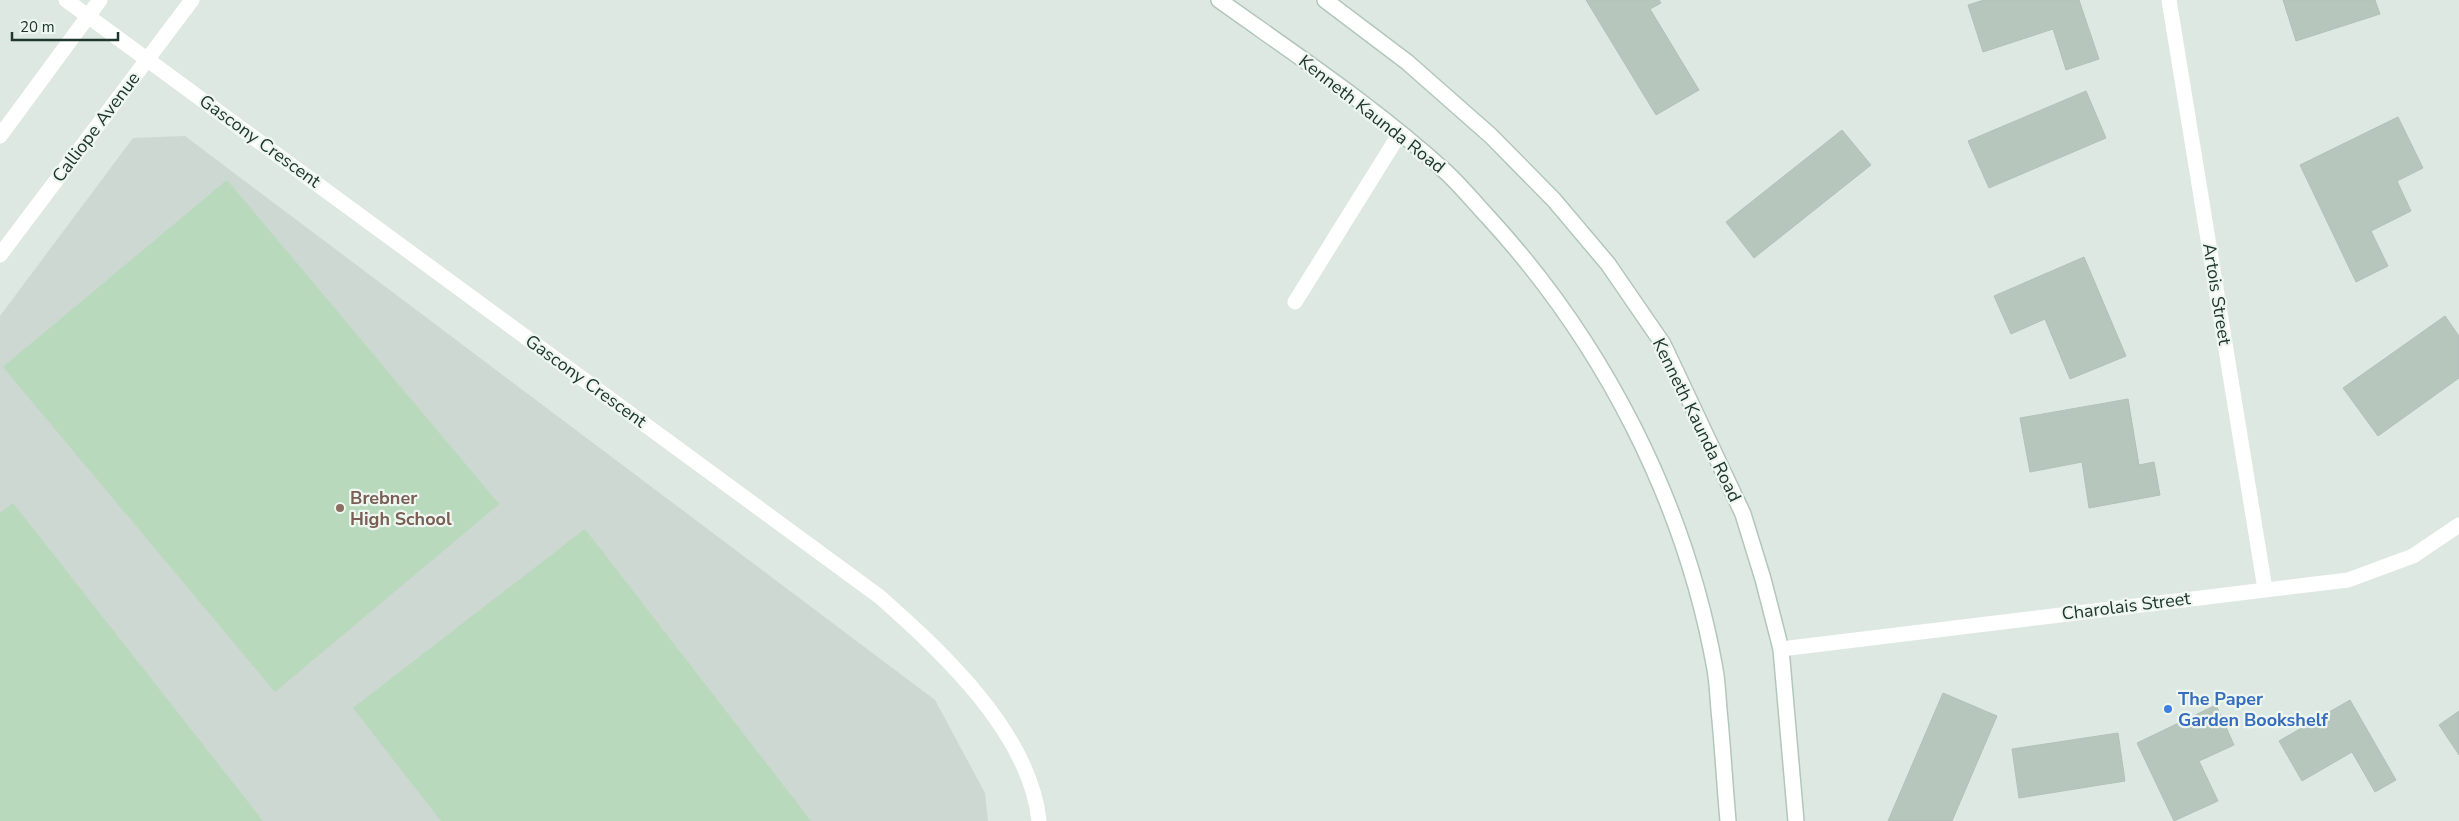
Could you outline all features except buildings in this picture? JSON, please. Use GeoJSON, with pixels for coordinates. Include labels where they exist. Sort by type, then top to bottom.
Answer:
{"type":"FeatureCollection","features":[{"type":"Feature","properties":{"kind":"street","name":"Gascony Crescent"},"geometry":{"type":"LineString","coordinates":[[66,0],[880,597],[938,651],[970,685],[1004,730],[1025,770],[1039,821]]}},
{"type":"Feature","properties":{"kind":"street"},"geometry":{"type":"LineString","coordinates":[[0,136],[100,0]]}},
{"type":"Feature","properties":{"kind":"street","name":"Calliope Avenue"},"geometry":{"type":"LineString","coordinates":[[0,255],[192,0]]}},
{"type":"Feature","properties":{"kind":"street","name":"Kenneth Kaunda Road"},"geometry":{"type":"LineString","coordinates":[[1219,0],[1362,102],[1448,173],[1512,243],[1566,312],[1618,394],[1651,462],[1688,558],[1706,623],[1716,672],[1728,821]]}},
{"type":"Feature","properties":{"kind":"street","name":"Kenneth Kaunda Road"},"geometry":{"type":"LineString","coordinates":[[1326,0],[1407,62],[1491,136],[1554,200],[1608,264],[1664,344],[1743,514],[1763,579],[1780,649],[1796,821]]}},
{"type":"Feature","properties":{"kind":"street","name":"Artois Street"},"geometry":{"type":"LineString","coordinates":[[2169,0],[2264,589]]}},
{"type":"Feature","properties":{"kind":"street"},"geometry":{"type":"LineString","coordinates":[[1295,302],[1400,132]]}},
{"type":"Feature","properties":{"kind":"street","name":"Charolais Street"},"geometry":{"type":"LineString","coordinates":[[1780,649],[2348,580],[2413,556],[2459,525]]}},
{"type":"Feature","properties":{"kind":"shaded area","name":"Brebner High School"},"geometry":{"type":"Polygon","coordinates":[[[185,136],[935,700],[985,793],[988,821],[0,821],[0,316],[133,138],[185,136]]]}},
{"type":"Feature","properties":{"kind":"green space"},"geometry":{"type":"Polygon","coordinates":[[[227,180],[499,504],[275,692],[3,367],[227,180]]]}},
{"type":"Feature","properties":{"kind":"green space"},"geometry":{"type":"Polygon","coordinates":[[[13,503],[263,821],[0,821],[0,513],[13,503]]]}},
{"type":"Feature","properties":{"kind":"green space"},"geometry":{"type":"Polygon","coordinates":[[[585,529],[811,821],[441,821],[353,708],[585,529]]]}},
{"type":"Feature","properties":{"kind":"place","name":"Brebner High School"},"geometry":{"type":"Point","coordinates":[340,508]}},
{"type":"Feature","properties":{"kind":"place","name":"The Paper Garden Bookshelf"},"geometry":{"type":"Point","coordinates":[2168,709]}}]}
